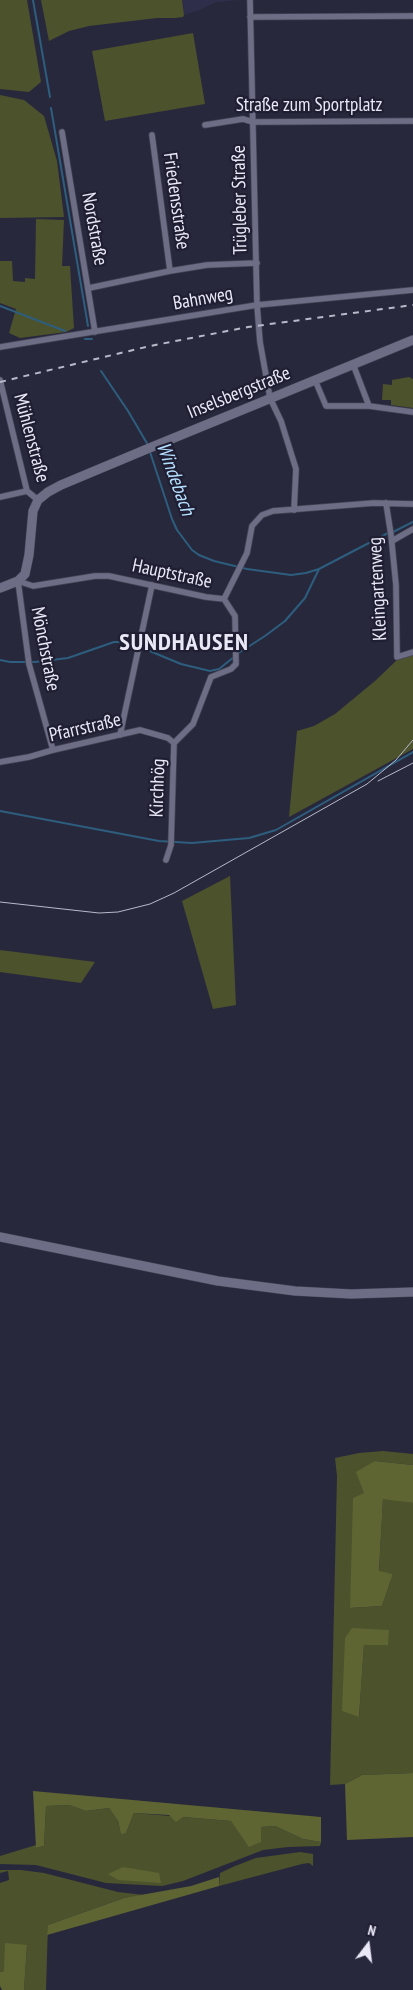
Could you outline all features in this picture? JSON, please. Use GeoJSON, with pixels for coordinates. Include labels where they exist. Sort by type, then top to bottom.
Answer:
{"type":"FeatureCollection","features":[{"type":"Feature","properties":{"kind":"street","name":"Trügleber Straße"},"geometry":{"type":"LineString","coordinates":[[250,0],[257,305],[260,342],[270,398],[296,469],[294,510]]}},
{"type":"Feature","properties":{"kind":"street"},"geometry":{"type":"LineString","coordinates":[[250,17],[413,16]]}},
{"type":"Feature","properties":{"kind":"street","name":"Straße zum Sportplatz"},"geometry":{"type":"LineString","coordinates":[[205,125],[243,119],[253,122],[413,121]]}},
{"type":"Feature","properties":{"kind":"street","name":"Nordstraße"},"geometry":{"type":"LineString","coordinates":[[62,132],[95,332]]}},
{"type":"Feature","properties":{"kind":"street","name":"Friedensstraße"},"geometry":{"type":"LineString","coordinates":[[152,135],[170,271]]}},
{"type":"Feature","properties":{"kind":"street"},"geometry":{"type":"LineString","coordinates":[[89,288],[170,271],[207,266],[257,263]]}},
{"type":"Feature","properties":{"kind":"street","name":"Bahnweg"},"geometry":{"type":"LineString","coordinates":[[0,347],[257,305],[413,290]]}},
{"type":"Feature","properties":{"kind":"street","name":"Inselsbergstraße"},"geometry":{"type":"LineString","coordinates":[[38,500],[61,485],[413,340]]}},
{"type":"Feature","properties":{"kind":"street"},"geometry":{"type":"LineString","coordinates":[[353,364],[369,406]]}},
{"type":"Feature","properties":{"kind":"street","name":"Mühlenstraße"},"geometry":{"type":"LineString","coordinates":[[0,380],[27,491],[38,500]]}},
{"type":"Feature","properties":{"kind":"street"},"geometry":{"type":"LineString","coordinates":[[315,380],[326,406],[369,406],[413,412]]}},
{"type":"Feature","properties":{"kind":"street"},"geometry":{"type":"LineString","coordinates":[[0,497],[27,491]]}},
{"type":"Feature","properties":{"kind":"street"},"geometry":{"type":"LineString","coordinates":[[0,588],[18,581],[27,570],[33,511],[38,500]]}},
{"type":"Feature","properties":{"kind":"street","name":"Hauptstraße"},"geometry":{"type":"LineString","coordinates":[[18,581],[33,586],[95,576],[109,576],[216,599],[224,599],[239,566],[247,554],[251,528],[259,518],[272,511],[386,503],[413,504]]}},
{"type":"Feature","properties":{"kind":"street","name":"Kleingartenweg"},"geometry":{"type":"LineString","coordinates":[[386,503],[396,585],[397,657],[413,652]]}},
{"type":"Feature","properties":{"kind":"street"},"geometry":{"type":"LineString","coordinates":[[391,535],[413,529]]}},
{"type":"Feature","properties":{"kind":"street","name":"Mönchstraße"},"geometry":{"type":"LineString","coordinates":[[18,581],[28,663],[54,750]]}},
{"type":"Feature","properties":{"kind":"street"},"geometry":{"type":"LineString","coordinates":[[120,735],[152,586]]}},
{"type":"Feature","properties":{"kind":"street","name":"Kirchhög"},"geometry":{"type":"LineString","coordinates":[[166,860],[171,845],[174,743],[193,724],[210,677],[231,669],[236,664],[235,616],[224,599]]}},
{"type":"Feature","properties":{"kind":"street","name":"Pfarrstraße"},"geometry":{"type":"LineString","coordinates":[[0,762],[29,757],[140,730],[168,738],[174,743]]}},
{"type":"Feature","properties":{"kind":"street"},"geometry":{"type":"LineString","coordinates":[[0,1237],[218,1281],[295,1291],[351,1294],[413,1292]]}},
{"type":"Feature","properties":{"kind":"shaded area"},"geometry":{"type":"Polygon","coordinates":[[[182,0],[241,0],[216,2],[184,15],[182,0]]]}},
{"type":"Feature","properties":{"kind":"green space"},"geometry":{"type":"Polygon","coordinates":[[[0,0],[27,0],[41,82],[29,92],[0,89],[0,0]]]}},
{"type":"Feature","properties":{"kind":"green space"},"geometry":{"type":"Polygon","coordinates":[[[41,0],[182,0],[184,15],[183,17],[175,18],[157,18],[89,26],[69,31],[49,41],[41,0]]]}},
{"type":"Feature","properties":{"kind":"green space"},"geometry":{"type":"Polygon","coordinates":[[[193,33],[205,104],[105,121],[92,51],[193,33]]]}},
{"type":"Feature","properties":{"kind":"green space"},"geometry":{"type":"Polygon","coordinates":[[[0,95],[24,100],[44,116],[57,161],[64,217],[0,218],[0,95]]]}},
{"type":"Feature","properties":{"kind":"green space"},"geometry":{"type":"Polygon","coordinates":[[[36,219],[64,220],[62,266],[70,266],[74,328],[66,332],[20,338],[9,333],[16,309],[0,303],[0,261],[12,261],[13,281],[25,282],[25,278],[35,279],[36,219]]]}},
{"type":"Feature","properties":{"kind":"green space"},"geometry":{"type":"Polygon","coordinates":[[[409,377],[413,379],[413,408],[391,405],[391,400],[382,400],[383,384],[392,385],[392,380],[409,377]]]}},
{"type":"Feature","properties":{"kind":"green space"},"geometry":{"type":"Polygon","coordinates":[[[413,654],[413,749],[289,817],[297,731],[314,726],[335,714],[398,659],[413,654]]]}},
{"type":"Feature","properties":{"kind":"green space"},"geometry":{"type":"Polygon","coordinates":[[[230,876],[236,1005],[213,1009],[182,901],[230,876]]]}},
{"type":"Feature","properties":{"kind":"green space"},"geometry":{"type":"Polygon","coordinates":[[[0,950],[95,962],[81,983],[0,972],[0,950]]]}},
{"type":"Feature","properties":{"kind":"green space"},"geometry":{"type":"Polygon","coordinates":[[[383,1451],[413,1454],[413,1465],[375,1461],[364,1493],[350,1608],[382,1606],[393,1574],[379,1572],[383,1498],[413,1503],[413,1773],[362,1775],[345,1784],[330,1785],[337,1476],[335,1458],[383,1451]],[[352,1628],[359,1717],[364,1645],[352,1628]]]}},
{"type":"Feature","properties":{"kind":"green space"},"geometry":{"type":"Polygon","coordinates":[[[375,1461],[413,1465],[413,1503],[383,1499],[379,1571],[393,1574],[382,1606],[350,1608],[353,1498],[364,1493],[356,1472],[375,1461]]]}},
{"type":"Feature","properties":{"kind":"green space"},"geometry":{"type":"Polygon","coordinates":[[[352,1628],[389,1630],[388,1645],[364,1645],[359,1717],[342,1711],[345,1638],[352,1628]]]}},
{"type":"Feature","properties":{"kind":"green space"},"geometry":{"type":"Polygon","coordinates":[[[413,1773],[413,1837],[347,1840],[345,1784],[362,1775],[413,1773]]]}},
{"type":"Feature","properties":{"kind":"green space"},"geometry":{"type":"Polygon","coordinates":[[[33,1791],[321,1817],[321,1842],[303,1839],[275,1826],[261,1827],[261,1842],[249,1847],[231,1821],[183,1817],[176,1822],[169,1815],[134,1813],[126,1833],[121,1835],[118,1821],[109,1808],[86,1811],[70,1805],[46,1806],[44,1846],[36,1848],[33,1791]]]}},
{"type":"Feature","properties":{"kind":"green space"},"geometry":{"type":"Polygon","coordinates":[[[71,1805],[86,1811],[109,1808],[118,1821],[121,1835],[126,1833],[134,1813],[231,1821],[261,1827],[275,1826],[303,1839],[321,1842],[320,1846],[263,1850],[183,1881],[162,1886],[106,1883],[36,1865],[0,1864],[0,1856],[36,1845],[36,1848],[44,1846],[46,1806],[71,1805]]]}},
{"type":"Feature","properties":{"kind":"green space"},"geometry":{"type":"Polygon","coordinates":[[[300,1852],[313,1854],[313,1866],[309,1863],[302,1864],[219,1886],[220,1873],[235,1866],[256,1858],[300,1852]]]}},
{"type":"Feature","properties":{"kind":"green space"},"geometry":{"type":"Polygon","coordinates":[[[123,1867],[159,1873],[161,1883],[118,1880],[108,1874],[123,1867]]]}},
{"type":"Feature","properties":{"kind":"green space"},"geometry":{"type":"Polygon","coordinates":[[[0,1870],[44,1873],[118,1892],[144,1895],[124,1898],[48,1925],[46,1990],[24,1990],[27,1945],[4,1971],[0,1972],[0,1883],[9,1880],[8,1871],[0,1873],[0,1870]]]}},
{"type":"Feature","properties":{"kind":"green space"},"geometry":{"type":"Polygon","coordinates":[[[219,1877],[219,1886],[47,1935],[48,1925],[124,1898],[191,1886],[219,1877]]]}},
{"type":"Feature","properties":{"kind":"green space"},"geometry":{"type":"Polygon","coordinates":[[[5,1943],[27,1945],[24,1990],[2,1990],[0,1986],[0,1972],[4,1971],[5,1943]]]}},
{"type":"Feature","properties":{"kind":"waterway"},"geometry":{"type":"LineString","coordinates":[[33,0],[50,97]]}},
{"type":"Feature","properties":{"kind":"waterway"},"geometry":{"type":"LineString","coordinates":[[51,108],[88,326]]}},
{"type":"Feature","properties":{"kind":"waterway","name":"Windebach"},"geometry":{"type":"LineString","coordinates":[[0,306],[65,331]]}},
{"type":"Feature","properties":{"kind":"waterway","name":"Windebach"},"geometry":{"type":"LineString","coordinates":[[85,339],[92,339]]}},
{"type":"Feature","properties":{"kind":"waterway","name":"Windebach"},"geometry":{"type":"LineString","coordinates":[[101,371],[148,445]]}},
{"type":"Feature","properties":{"kind":"waterway","name":"Windebach"},"geometry":{"type":"LineString","coordinates":[[150,452],[177,530],[192,550],[214,561],[247,569],[291,575],[306,573],[319,569],[388,533]]}},
{"type":"Feature","properties":{"kind":"waterway","name":"Windebach"},"geometry":{"type":"LineString","coordinates":[[393,532],[413,522]]}},
{"type":"Feature","properties":{"kind":"waterway"},"geometry":{"type":"LineString","coordinates":[[237,654],[285,621],[305,598],[319,569]]}},
{"type":"Feature","properties":{"kind":"waterway"},"geometry":{"type":"LineString","coordinates":[[0,660],[35,662],[68,658],[114,642],[128,642],[181,664],[210,671],[219,669],[234,657]]}},
{"type":"Feature","properties":{"kind":"waterway"},"geometry":{"type":"LineString","coordinates":[[0,811],[159,841],[192,843],[249,838],[276,830],[413,752]]}},
{"type":"Feature","properties":{"kind":"tram line"},"geometry":{"type":"LineString","coordinates":[[0,902],[99,913],[118,912],[150,904],[174,893],[367,784],[396,760],[413,740]]}},
{"type":"Feature","properties":{"kind":"tram line"},"geometry":{"type":"LineString","coordinates":[[378,781],[413,763]]}},
{"type":"Feature","properties":{"kind":"railway"},"geometry":{"type":"LineString","coordinates":[[0,382],[150,346],[248,327],[413,305]]}},
{"type":"Feature","properties":{"kind":"district","name":"SUNDHAUSEN"},"geometry":{"type":"Point","coordinates":[184,643]}}]}
